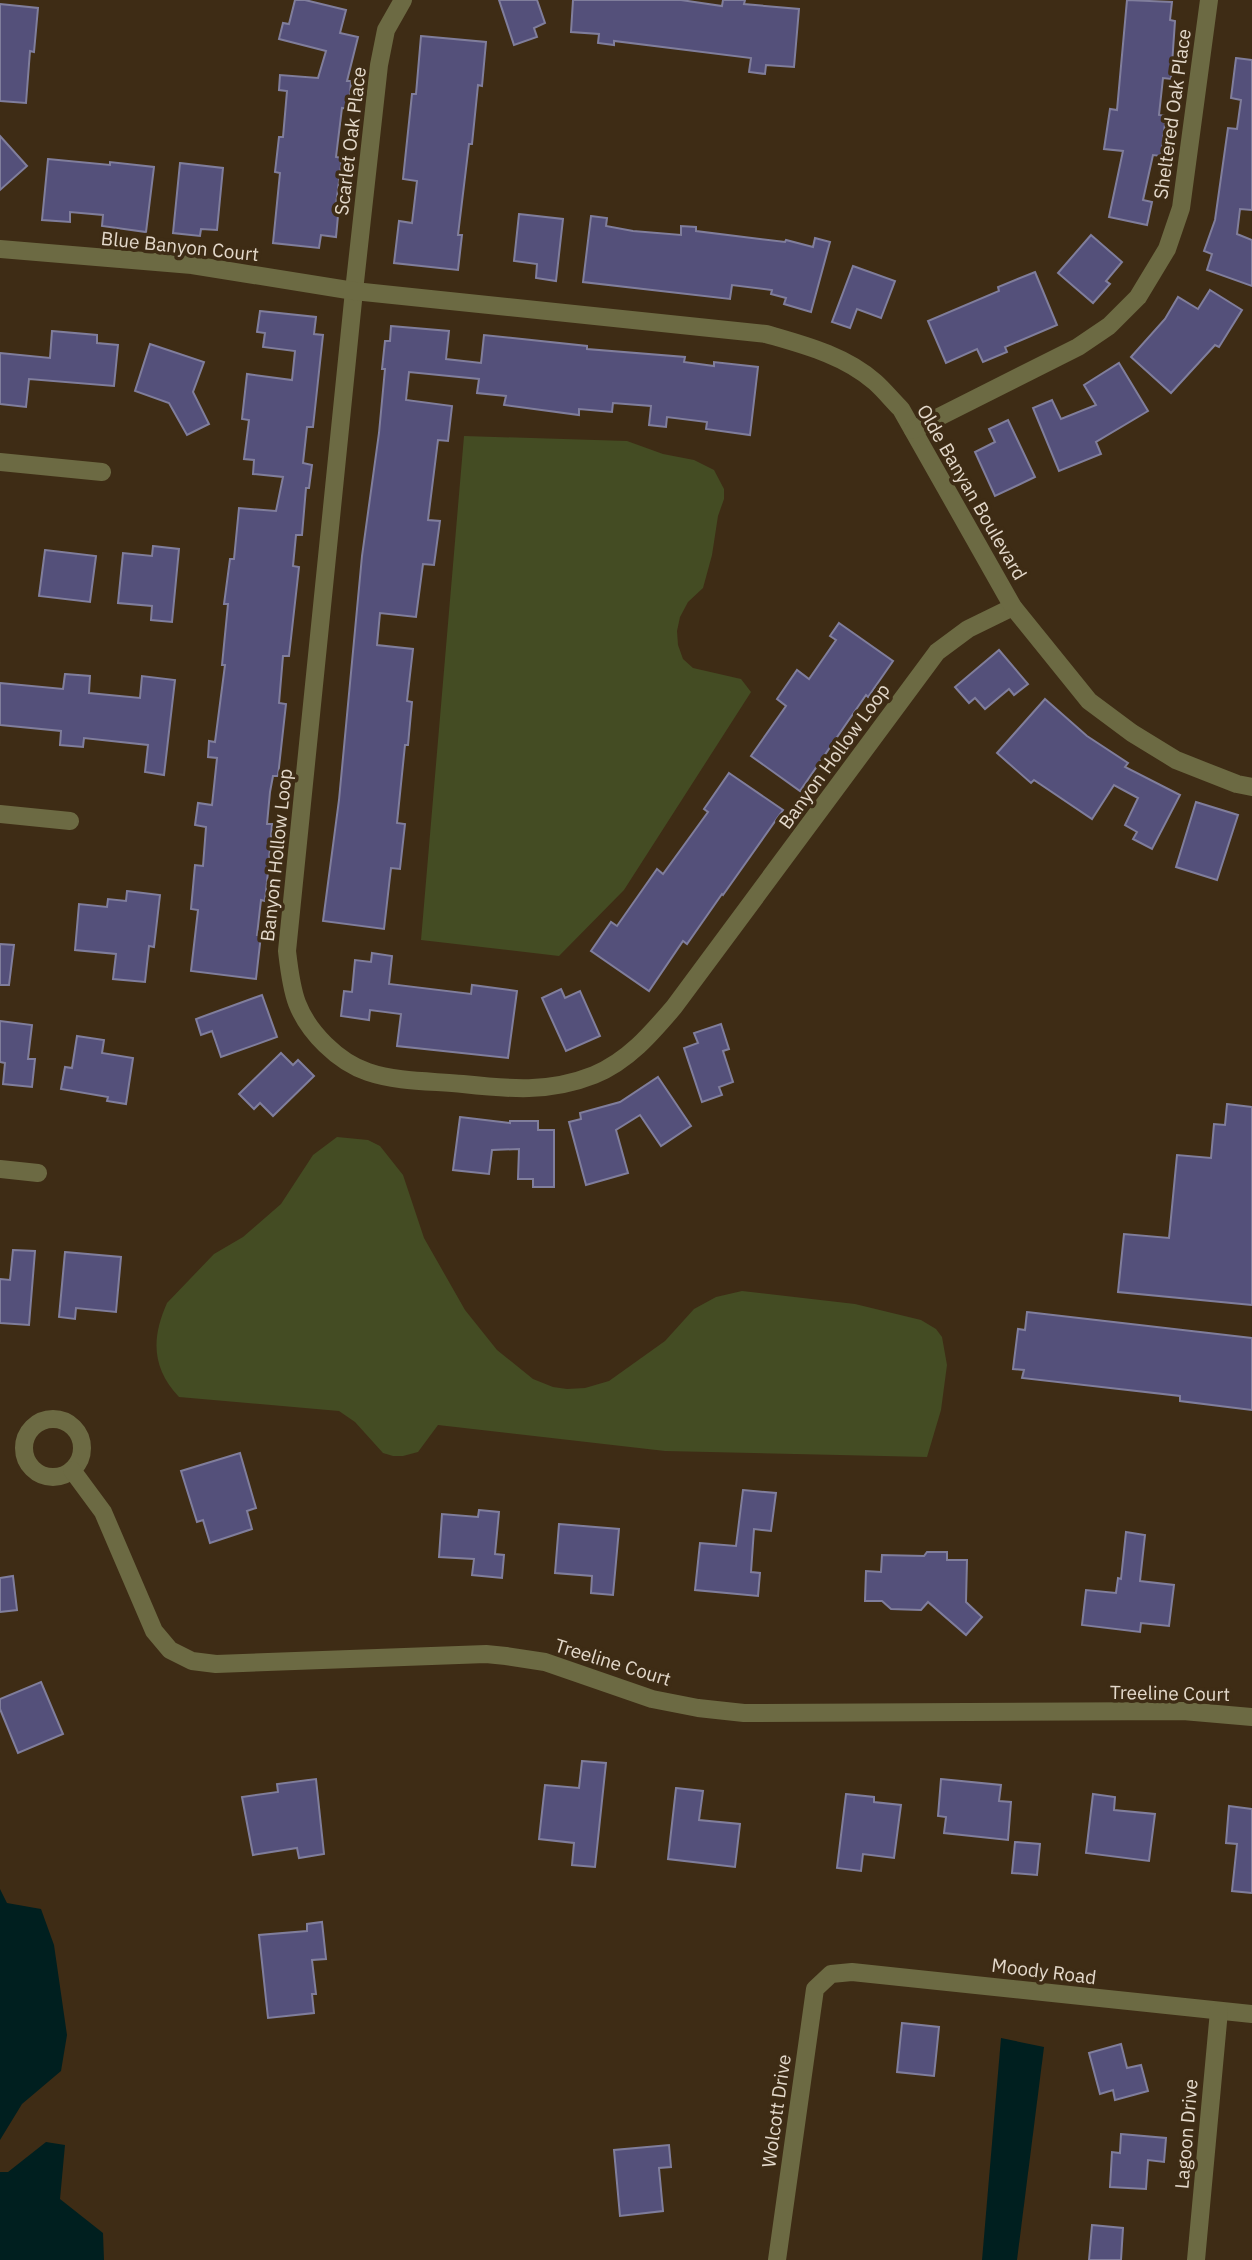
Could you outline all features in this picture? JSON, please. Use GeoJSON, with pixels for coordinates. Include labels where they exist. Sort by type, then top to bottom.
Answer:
{"type":"FeatureCollection","features":[{"type":"Feature","properties":{"kind":"street","name":"Scarlet Oak Place"},"geometry":{"type":"LineString","coordinates":[[354,291],[379,65],[386,30],[403,0]]}},
{"type":"Feature","properties":{"kind":"street","name":"Sheltered Oak Place"},"geometry":{"type":"LineString","coordinates":[[913,430],[1078,347],[1109,326],[1138,297],[1167,249],[1181,208],[1209,0]]}},
{"type":"Feature","properties":{"kind":"street","name":"Blue Banyon Court"},"geometry":{"type":"LineString","coordinates":[[0,249],[192,265],[354,291]]}},
{"type":"Feature","properties":{"kind":"street","name":"Olde Banyan Boulevard"},"geometry":{"type":"LineString","coordinates":[[354,291],[766,334],[810,346],[850,364],[875,382],[901,410],[1013,607],[1089,701],[1175,760],[1237,784],[1252,787]]}},
{"type":"Feature","properties":{"kind":"street","name":"Banyon Hollow Loop"},"geometry":{"type":"LineString","coordinates":[[354,291],[287,951],[297,1003],[309,1026],[335,1053],[366,1071],[396,1078],[522,1090],[552,1087],[595,1074],[639,1048],[674,1007],[937,652],[968,629],[1013,607]]}},
{"type":"Feature","properties":{"kind":"street"},"geometry":{"type":"LineString","coordinates":[[0,462],[102,472]]}},
{"type":"Feature","properties":{"kind":"street"},"geometry":{"type":"LineString","coordinates":[[0,814],[70,821]]}},
{"type":"Feature","properties":{"kind":"street"},"geometry":{"type":"LineString","coordinates":[[0,1169],[38,1173]]}},
{"type":"Feature","properties":{"kind":"street","name":"Treeline Court"},"geometry":{"type":"LineString","coordinates":[[72,1470],[103,1511],[154,1631],[170,1650],[192,1661],[216,1664],[486,1654],[544,1662],[652,1699],[744,1713],[1184,1711],[1252,1717]]}},
{"type":"Feature","properties":{"kind":"street","name":"Moody Road"},"geometry":{"type":"LineString","coordinates":[[831,1974],[852,1972],[1252,2014]]}},
{"type":"Feature","properties":{"kind":"street","name":"Wolcott Drive"},"geometry":{"type":"LineString","coordinates":[[777,2260],[815,1989],[831,1974]]}},
{"type":"Feature","properties":{"kind":"street","name":"Lagoon Drive"},"geometry":{"type":"LineString","coordinates":[[1196,2260],[1219,2011]]}},
{"type":"Feature","properties":{"kind":"green space"},"geometry":{"type":"Polygon","coordinates":[[[464,436],[627,441],[663,454],[694,460],[714,470],[724,489],[703,588],[688,602],[680,617],[678,645],[683,659],[693,668],[741,679],[751,692],[624,890],[559,956],[421,940],[464,436]]]}},
{"type":"Feature","properties":{"kind":"green space"},"geometry":{"type":"Polygon","coordinates":[[[337,1137],[368,1140],[380,1146],[403,1175],[424,1238],[465,1310],[497,1350],[533,1379],[567,1389],[585,1388],[609,1381],[665,1341],[694,1309],[716,1297],[742,1291],[855,1304],[921,1320],[936,1329],[942,1337],[947,1365],[941,1410],[927,1457],[665,1451],[438,1425],[418,1452],[393,1456],[383,1453],[355,1422],[339,1411],[179,1397],[163,1375],[157,1353],[158,1329],[167,1303],[214,1254],[243,1237],[281,1204],[313,1155],[337,1137]]]}},
{"type":"Feature","properties":{"kind":"water"},"geometry":{"type":"Polygon","coordinates":[[[0,1889],[7,1903],[41,1909],[54,1945],[67,2035],[61,2071],[22,2104],[0,2140],[0,1889]]]}},
{"type":"Feature","properties":{"kind":"water"},"geometry":{"type":"Polygon","coordinates":[[[1001,2038],[1044,2047],[1017,2260],[982,2260],[1001,2038]]]}},
{"type":"Feature","properties":{"kind":"water"},"geometry":{"type":"Polygon","coordinates":[[[46,2142],[65,2145],[60,2199],[103,2233],[104,2260],[0,2260],[0,2172],[8,2172],[46,2142]]]}},
{"type":"Feature","properties":{"kind":"building"},"geometry":{"type":"Polygon","coordinates":[[[295,0],[346,10],[340,33],[358,37],[347,81],[351,81],[349,109],[342,108],[336,157],[342,158],[336,205],[339,205],[336,237],[321,235],[319,248],[273,243],[280,173],[275,172],[279,137],[283,137],[287,91],[279,90],[280,75],[318,78],[326,51],[279,39],[283,23],[289,24],[295,0]]]}},
{"type":"Feature","properties":{"kind":"building"},"geometry":{"type":"Polygon","coordinates":[[[499,0],[537,0],[545,23],[534,28],[537,37],[514,45],[499,0]]]}},
{"type":"Feature","properties":{"kind":"building"},"geometry":{"type":"Polygon","coordinates":[[[573,0],[681,0],[722,6],[723,0],[745,0],[744,4],[799,9],[794,67],[766,65],[765,74],[749,72],[751,58],[614,41],[614,45],[598,43],[599,34],[571,32],[573,0]]]}},
{"type":"Feature","properties":{"kind":"building"},"geometry":{"type":"Polygon","coordinates":[[[1127,0],[1172,2],[1170,20],[1175,21],[1171,79],[1163,78],[1159,115],[1166,116],[1161,156],[1153,155],[1143,200],[1152,202],[1147,225],[1109,217],[1123,151],[1104,149],[1110,109],[1117,110],[1127,0]]]}},
{"type":"Feature","properties":{"kind":"building"},"geometry":{"type":"Polygon","coordinates":[[[0,4],[38,8],[34,52],[30,51],[26,103],[0,101],[0,4]]]}},
{"type":"Feature","properties":{"kind":"building"},"geometry":{"type":"Polygon","coordinates":[[[421,36],[486,42],[482,86],[478,85],[472,144],[469,144],[458,235],[462,235],[458,270],[394,263],[399,221],[412,223],[417,181],[403,179],[412,94],[416,94],[421,36]]]}},
{"type":"Feature","properties":{"kind":"building"},"geometry":{"type":"Polygon","coordinates":[[[1236,58],[1252,60],[1252,210],[1240,209],[1237,234],[1252,240],[1252,286],[1207,270],[1212,254],[1204,251],[1215,220],[1228,128],[1237,129],[1241,100],[1231,98],[1236,58]]]}},
{"type":"Feature","properties":{"kind":"building"},"geometry":{"type":"Polygon","coordinates":[[[0,136],[27,166],[0,190],[0,136]]]}},
{"type":"Feature","properties":{"kind":"building"},"geometry":{"type":"Polygon","coordinates":[[[48,159],[154,167],[146,232],[102,226],[103,215],[70,212],[70,222],[42,220],[48,159]]]}},
{"type":"Feature","properties":{"kind":"building"},"geometry":{"type":"Polygon","coordinates":[[[180,163],[223,168],[217,230],[201,229],[200,236],[173,233],[180,163]]]}},
{"type":"Feature","properties":{"kind":"building"},"geometry":{"type":"Polygon","coordinates":[[[519,214],[563,219],[556,281],[536,278],[537,264],[514,261],[519,214]]]}},
{"type":"Feature","properties":{"kind":"building"},"geometry":{"type":"Polygon","coordinates":[[[591,216],[607,218],[606,226],[633,231],[681,235],[681,226],[696,227],[696,231],[786,240],[813,247],[815,238],[830,242],[811,312],[784,304],[786,298],[771,294],[772,290],[732,285],[730,299],[583,282],[591,216]]]}},
{"type":"Feature","properties":{"kind":"building"},"geometry":{"type":"Polygon","coordinates":[[[1091,235],[1122,262],[1106,281],[1110,284],[1093,303],[1058,273],[1091,235]]]}},
{"type":"Feature","properties":{"kind":"building"},"geometry":{"type":"Polygon","coordinates":[[[853,266],[895,281],[881,318],[857,309],[850,328],[832,322],[853,266]]]}},
{"type":"Feature","properties":{"kind":"building"},"geometry":{"type":"Polygon","coordinates":[[[1035,272],[1057,325],[1005,347],[1007,352],[983,362],[977,349],[946,363],[928,321],[999,291],[998,287],[1035,272]]]}},
{"type":"Feature","properties":{"kind":"building"},"geometry":{"type":"Polygon","coordinates":[[[1210,290],[1242,310],[1219,347],[1215,345],[1171,393],[1131,357],[1165,319],[1178,297],[1198,309],[1210,290]]]}},
{"type":"Feature","properties":{"kind":"building"},"geometry":{"type":"Polygon","coordinates":[[[260,311],[316,317],[314,334],[323,335],[313,427],[307,427],[303,463],[312,465],[309,488],[306,488],[302,535],[296,535],[293,566],[299,567],[289,656],[283,656],[279,703],[286,704],[278,776],[273,776],[270,792],[267,824],[272,824],[265,901],[261,900],[257,935],[261,935],[256,979],[191,971],[198,910],[191,909],[195,865],[203,866],[206,827],[195,825],[198,803],[212,805],[217,758],[208,757],[209,741],[215,742],[225,665],[222,665],[228,604],[224,604],[230,559],[234,559],[239,508],[276,511],[283,477],[253,474],[254,460],[244,459],[249,420],[242,419],[247,374],[292,380],[295,351],[263,347],[265,333],[257,332],[260,311]]]}},
{"type":"Feature","properties":{"kind":"building"},"geometry":{"type":"Polygon","coordinates":[[[391,326],[449,331],[446,359],[481,363],[484,335],[587,346],[587,349],[685,357],[684,362],[714,366],[714,362],[758,367],[750,435],[706,429],[707,422],[667,417],[666,427],[649,425],[651,406],[613,403],[612,412],[579,409],[579,415],[504,405],[506,396],[477,393],[479,379],[409,372],[406,400],[452,406],[448,441],[438,440],[428,520],[440,521],[434,565],[423,564],[416,617],[380,613],[377,645],[413,649],[407,701],[412,702],[397,823],[405,824],[400,869],[391,868],[384,929],[323,921],[339,800],[362,556],[379,433],[385,341],[390,341],[391,326]]]}},
{"type":"Feature","properties":{"kind":"building"},"geometry":{"type":"Polygon","coordinates":[[[52,331],[97,335],[97,343],[118,345],[114,386],[29,379],[26,407],[0,404],[0,353],[50,358],[52,331]]]}},
{"type":"Feature","properties":{"kind":"building"},"geometry":{"type":"Polygon","coordinates":[[[150,344],[204,362],[193,392],[209,424],[187,435],[169,403],[135,391],[150,344]]]}},
{"type":"Feature","properties":{"kind":"building"},"geometry":{"type":"Polygon","coordinates":[[[1119,363],[1148,411],[1096,442],[1101,454],[1059,471],[1033,408],[1052,400],[1061,419],[1096,405],[1084,385],[1119,363]]]}},
{"type":"Feature","properties":{"kind":"building"},"geometry":{"type":"Polygon","coordinates":[[[1008,420],[1035,477],[995,496],[975,452],[995,442],[989,429],[1008,420]]]}},
{"type":"Feature","properties":{"kind":"building"},"geometry":{"type":"Polygon","coordinates":[[[153,546],[179,549],[172,622],[151,620],[152,606],[118,603],[123,553],[152,556],[153,546]]]}},
{"type":"Feature","properties":{"kind":"building"},"geometry":{"type":"Polygon","coordinates":[[[45,550],[96,556],[90,602],[39,596],[45,550]]]}},
{"type":"Feature","properties":{"kind":"building"},"geometry":{"type":"Polygon","coordinates":[[[839,623],[893,661],[868,697],[866,695],[800,791],[751,756],[786,706],[777,699],[797,670],[809,679],[836,640],[830,636],[839,623]]]}},
{"type":"Feature","properties":{"kind":"building"},"geometry":{"type":"Polygon","coordinates":[[[999,650],[1028,684],[1014,695],[1009,689],[985,709],[975,698],[969,703],[955,687],[999,650]]]}},
{"type":"Feature","properties":{"kind":"building"},"geometry":{"type":"Polygon","coordinates":[[[65,674],[90,676],[89,693],[140,698],[142,676],[175,680],[164,775],[145,772],[148,745],[84,738],[83,747],[60,745],[61,731],[0,725],[0,683],[63,689],[65,674]]]}},
{"type":"Feature","properties":{"kind":"building"},"geometry":{"type":"Polygon","coordinates":[[[1045,699],[1087,736],[1128,763],[1125,767],[1180,795],[1152,849],[1133,839],[1137,832],[1125,825],[1138,798],[1114,785],[1092,819],[1034,780],[1031,783],[997,753],[1045,699]]]}},
{"type":"Feature","properties":{"kind":"building"},"geometry":{"type":"Polygon","coordinates":[[[729,773],[783,810],[687,944],[683,941],[649,991],[591,951],[611,922],[617,926],[657,869],[663,874],[708,812],[704,809],[729,773]]]}},
{"type":"Feature","properties":{"kind":"building"},"geometry":{"type":"Polygon","coordinates":[[[1196,802],[1238,815],[1217,880],[1176,867],[1196,802]]]}},
{"type":"Feature","properties":{"kind":"building"},"geometry":{"type":"Polygon","coordinates":[[[127,891],[160,895],[154,947],[149,946],[145,982],[113,979],[116,954],[75,950],[79,904],[107,907],[108,899],[126,901],[127,891]]]}},
{"type":"Feature","properties":{"kind":"building"},"geometry":{"type":"Polygon","coordinates":[[[0,944],[14,945],[9,985],[0,985],[0,944]]]}},
{"type":"Feature","properties":{"kind":"building"},"geometry":{"type":"Polygon","coordinates":[[[372,953],[392,956],[389,984],[471,994],[472,985],[517,991],[508,1058],[397,1046],[401,1014],[370,1010],[369,1020],[341,1016],[344,991],[352,992],[355,960],[371,962],[372,953]]]}},
{"type":"Feature","properties":{"kind":"building"},"geometry":{"type":"Polygon","coordinates":[[[561,989],[565,998],[580,991],[600,1036],[566,1051],[542,998],[561,989]]]}},
{"type":"Feature","properties":{"kind":"building"},"geometry":{"type":"Polygon","coordinates":[[[262,995],[277,1037],[221,1057],[212,1031],[201,1035],[196,1019],[262,995]]]}},
{"type":"Feature","properties":{"kind":"building"},"geometry":{"type":"Polygon","coordinates":[[[0,1021],[32,1025],[28,1059],[35,1059],[32,1087],[3,1084],[5,1063],[0,1062],[0,1021]]]}},
{"type":"Feature","properties":{"kind":"building"},"geometry":{"type":"Polygon","coordinates":[[[721,1024],[729,1049],[723,1051],[733,1082],[719,1087],[722,1095],[702,1102],[684,1048],[698,1043],[694,1033],[721,1024]]]}},
{"type":"Feature","properties":{"kind":"building"},"geometry":{"type":"Polygon","coordinates":[[[77,1036],[104,1040],[102,1053],[133,1058],[126,1104],[107,1101],[108,1097],[61,1089],[65,1067],[72,1068],[77,1036]]]}},
{"type":"Feature","properties":{"kind":"building"},"geometry":{"type":"Polygon","coordinates":[[[281,1053],[293,1065],[298,1060],[314,1076],[273,1116],[260,1103],[254,1109],[239,1094],[281,1053]]]}},
{"type":"Feature","properties":{"kind":"building"},"geometry":{"type":"Polygon","coordinates":[[[658,1077],[691,1126],[661,1146],[640,1115],[616,1130],[628,1173],[586,1185],[569,1122],[581,1119],[580,1113],[620,1102],[658,1077]]]}},
{"type":"Feature","properties":{"kind":"building"},"geometry":{"type":"Polygon","coordinates":[[[1227,1104],[1252,1107],[1252,1305],[1118,1292],[1124,1234],[1169,1238],[1177,1155],[1211,1158],[1214,1124],[1225,1125],[1227,1104]]]}},
{"type":"Feature","properties":{"kind":"building"},"geometry":{"type":"Polygon","coordinates":[[[460,1117],[510,1123],[538,1121],[538,1130],[554,1130],[554,1187],[533,1187],[533,1179],[518,1179],[519,1149],[492,1150],[489,1174],[453,1170],[460,1117]]]}},
{"type":"Feature","properties":{"kind":"building"},"geometry":{"type":"Polygon","coordinates":[[[13,1250],[35,1251],[29,1325],[0,1323],[0,1279],[10,1280],[13,1250]]]}},
{"type":"Feature","properties":{"kind":"building"},"geometry":{"type":"Polygon","coordinates":[[[65,1252],[121,1257],[116,1312],[76,1308],[75,1319],[59,1317],[65,1252]]]}},
{"type":"Feature","properties":{"kind":"building"},"geometry":{"type":"Polygon","coordinates":[[[1027,1312],[1252,1338],[1252,1410],[1180,1401],[1180,1396],[1022,1378],[1024,1370],[1013,1369],[1018,1329],[1025,1330],[1027,1312]]]}},
{"type":"Feature","properties":{"kind":"building"},"geometry":{"type":"Polygon","coordinates":[[[240,1453],[256,1508],[247,1511],[252,1529],[210,1543],[203,1520],[197,1522],[181,1471],[240,1453]]]}},
{"type":"Feature","properties":{"kind":"building"},"geometry":{"type":"Polygon","coordinates":[[[743,1490],[776,1493],[771,1531],[754,1529],[751,1572],[760,1573],[758,1596],[695,1590],[700,1543],[736,1546],[743,1490]]]}},
{"type":"Feature","properties":{"kind":"building"},"geometry":{"type":"Polygon","coordinates":[[[479,1510],[499,1512],[495,1554],[504,1555],[502,1578],[472,1575],[474,1559],[439,1557],[442,1514],[478,1517],[479,1510]]]}},
{"type":"Feature","properties":{"kind":"building"},"geometry":{"type":"Polygon","coordinates":[[[559,1524],[619,1529],[613,1595],[591,1593],[592,1576],[555,1573],[559,1524]]]}},
{"type":"Feature","properties":{"kind":"building"},"geometry":{"type":"Polygon","coordinates":[[[1126,1532],[1145,1535],[1140,1581],[1174,1585],[1169,1626],[1141,1623],[1140,1632],[1082,1625],[1086,1590],[1116,1593],[1118,1578],[1121,1579],[1126,1532]]]}},
{"type":"Feature","properties":{"kind":"building"},"geometry":{"type":"Polygon","coordinates":[[[927,1552],[947,1552],[947,1560],[967,1560],[966,1602],[982,1617],[966,1635],[928,1602],[921,1610],[891,1609],[882,1601],[865,1601],[866,1571],[881,1572],[882,1555],[924,1556],[927,1552]]]}},
{"type":"Feature","properties":{"kind":"building"},"geometry":{"type":"Polygon","coordinates":[[[13,1576],[17,1610],[0,1612],[0,1578],[13,1576]]]}},
{"type":"Feature","properties":{"kind":"building"},"geometry":{"type":"Polygon","coordinates":[[[41,1682],[63,1734],[18,1753],[0,1709],[0,1699],[41,1682]]]}},
{"type":"Feature","properties":{"kind":"building"},"geometry":{"type":"Polygon","coordinates":[[[582,1761],[606,1763],[595,1867],[572,1865],[574,1843],[539,1839],[545,1785],[579,1788],[582,1761]]]}},
{"type":"Feature","properties":{"kind":"building"},"geometry":{"type":"Polygon","coordinates":[[[316,1779],[324,1854],[299,1858],[297,1848],[253,1855],[242,1797],[278,1792],[277,1784],[316,1779]]]}},
{"type":"Feature","properties":{"kind":"building"},"geometry":{"type":"Polygon","coordinates":[[[941,1779],[1001,1785],[999,1801],[1011,1802],[1008,1840],[944,1833],[946,1817],[938,1816],[941,1779]]]}},
{"type":"Feature","properties":{"kind":"building"},"geometry":{"type":"Polygon","coordinates":[[[676,1788],[703,1791],[699,1820],[740,1824],[735,1867],[668,1859],[676,1788]]]}},
{"type":"Feature","properties":{"kind":"building"},"geometry":{"type":"Polygon","coordinates":[[[846,1794],[874,1797],[874,1802],[901,1805],[894,1858],[863,1854],[861,1871],[837,1868],[846,1794]]]}},
{"type":"Feature","properties":{"kind":"building"},"geometry":{"type":"Polygon","coordinates":[[[1093,1794],[1115,1797],[1114,1810],[1155,1814],[1149,1861],[1086,1853],[1093,1794]]]}},
{"type":"Feature","properties":{"kind":"building"},"geometry":{"type":"Polygon","coordinates":[[[1229,1806],[1252,1809],[1252,1893],[1232,1891],[1237,1844],[1226,1843],[1229,1806]]]}},
{"type":"Feature","properties":{"kind":"building"},"geometry":{"type":"Polygon","coordinates":[[[1015,1842],[1040,1844],[1037,1875],[1012,1873],[1015,1842]]]}},
{"type":"Feature","properties":{"kind":"building"},"geometry":{"type":"Polygon","coordinates":[[[322,1922],[326,1959],[312,1960],[316,1994],[312,1994],[314,2013],[268,2018],[259,1935],[307,1931],[307,1924],[322,1922]]]}},
{"type":"Feature","properties":{"kind":"building"},"geometry":{"type":"Polygon","coordinates":[[[902,2023],[939,2027],[934,2076],[897,2072],[902,2023]]]}},
{"type":"Feature","properties":{"kind":"building"},"geometry":{"type":"Polygon","coordinates":[[[1121,2044],[1127,2068],[1141,2065],[1148,2091],[1115,2100],[1113,2090],[1100,2094],[1089,2053],[1121,2044]]]}},
{"type":"Feature","properties":{"kind":"building"},"geometry":{"type":"Polygon","coordinates":[[[1121,2134],[1166,2138],[1164,2162],[1148,2160],[1146,2189],[1110,2187],[1112,2152],[1120,2153],[1121,2134]]]}},
{"type":"Feature","properties":{"kind":"building"},"geometry":{"type":"Polygon","coordinates":[[[669,2145],[671,2167],[659,2168],[663,2211],[620,2216],[614,2150],[669,2145]]]}},
{"type":"Feature","properties":{"kind":"building"},"geometry":{"type":"Polygon","coordinates":[[[1092,2225],[1123,2228],[1121,2260],[1089,2260],[1092,2225]]]}}]}
